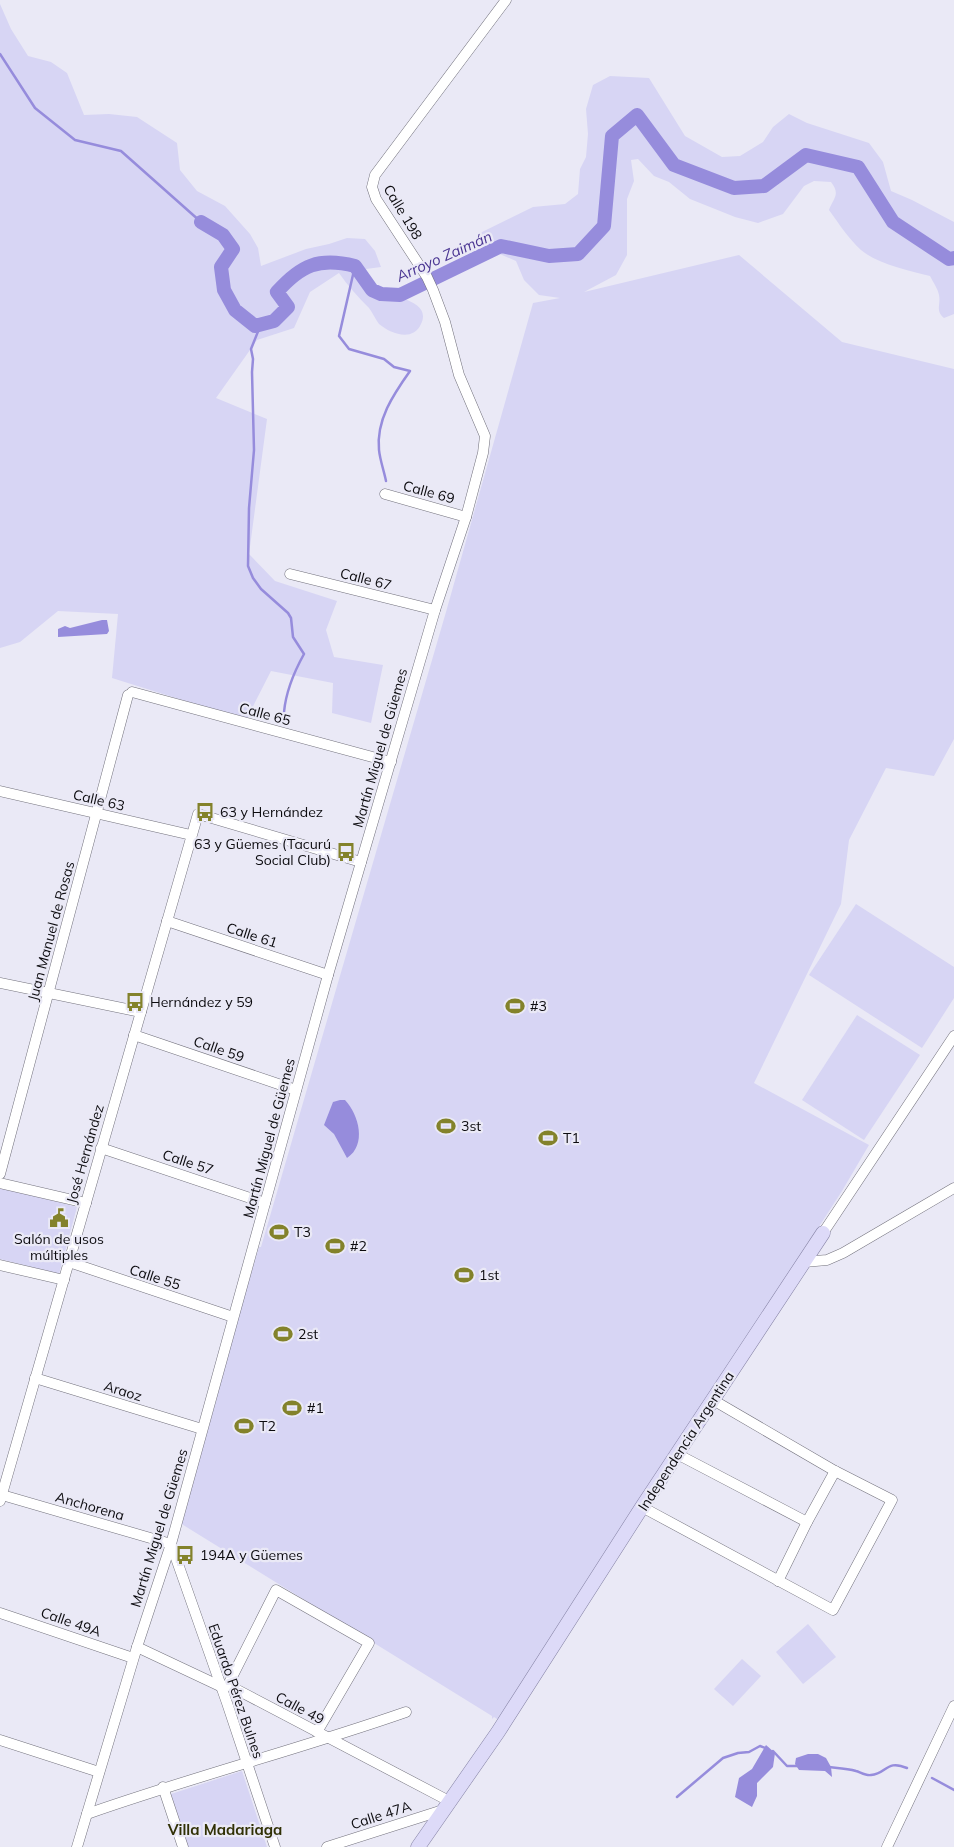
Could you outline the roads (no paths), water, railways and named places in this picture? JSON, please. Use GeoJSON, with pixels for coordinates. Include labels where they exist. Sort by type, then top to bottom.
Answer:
{"type":"FeatureCollection","features":[{"type":"Feature","properties":{"kind":"main road","name":"Independencia Argentina"},"geometry":{"type":"LineString","coordinates":[[418,1847],[498,1732],[677,1454],[823,1234]]}},
{"type":"Feature","properties":{"kind":"street","name":"Calle 198"},"geometry":{"type":"LineString","coordinates":[[485,436],[459,375],[446,322],[433,290],[427,277],[376,199],[372,187],[375,175],[506,0]]}},
{"type":"Feature","properties":{"kind":"street","name":"Martín Miguel de Güemes"},"geometry":{"type":"LineString","coordinates":[[77,1847],[170,1544],[328,975],[435,610],[466,517],[483,453],[485,436]]}},
{"type":"Feature","properties":{"kind":"street","name":"Calle 69"},"geometry":{"type":"LineString","coordinates":[[385,494],[466,517]]}},
{"type":"Feature","properties":{"kind":"street","name":"Calle 67"},"geometry":{"type":"LineString","coordinates":[[290,574],[435,610]]}},
{"type":"Feature","properties":{"kind":"street","name":"Calle 65"},"geometry":{"type":"LineString","coordinates":[[130,693],[391,762]]}},
{"type":"Feature","properties":{"kind":"street","name":"Juan Manuel de Rosas"},"geometry":{"type":"LineString","coordinates":[[0,1174],[130,693]]}},
{"type":"Feature","properties":{"kind":"street","name":"Calle 63"},"geometry":{"type":"LineString","coordinates":[[0,793],[192,835]]}},
{"type":"Feature","properties":{"kind":"street","name":"José Hernández"},"geometry":{"type":"LineString","coordinates":[[1,1498],[2,1483],[64,1280],[198,814],[361,862]]}},
{"type":"Feature","properties":{"kind":"street","name":"Calle 61"},"geometry":{"type":"LineString","coordinates":[[167,921],[328,975]]}},
{"type":"Feature","properties":{"kind":"street"},"geometry":{"type":"LineString","coordinates":[[0,983],[140,1012]]}},
{"type":"Feature","properties":{"kind":"street","name":"Calle 59"},"geometry":{"type":"LineString","coordinates":[[134,1035],[296,1090]]}},
{"type":"Feature","properties":{"kind":"street","name":"Independencia Argentina"},"geometry":{"type":"LineString","coordinates":[[823,1234],[954,1036]]}},
{"type":"Feature","properties":{"kind":"street","name":"Calle 57"},"geometry":{"type":"LineString","coordinates":[[102,1148],[265,1203]]}},
{"type":"Feature","properties":{"kind":"street"},"geometry":{"type":"LineString","coordinates":[[0,1182],[86,1203]]}},
{"type":"Feature","properties":{"kind":"street"},"geometry":{"type":"LineString","coordinates":[[804,1262],[827,1260],[843,1253],[954,1188]]}},
{"type":"Feature","properties":{"kind":"street","name":"Calle 55"},"geometry":{"type":"LineString","coordinates":[[69,1262],[233,1317]]}},
{"type":"Feature","properties":{"kind":"street"},"geometry":{"type":"LineString","coordinates":[[0,1265],[64,1280]]}},
{"type":"Feature","properties":{"kind":"street","name":"Araoz"},"geometry":{"type":"LineString","coordinates":[[35,1378],[202,1429]]}},
{"type":"Feature","properties":{"kind":"street"},"geometry":{"type":"LineString","coordinates":[[642,1508],[833,1610],[892,1500],[835,1471],[713,1400]]}},
{"type":"Feature","properties":{"kind":"street"},"geometry":{"type":"LineString","coordinates":[[677,1454],[807,1522]]}},
{"type":"Feature","properties":{"kind":"street"},"geometry":{"type":"LineString","coordinates":[[778,1581],[835,1471]]}},
{"type":"Feature","properties":{"kind":"street","name":"Anchorena"},"geometry":{"type":"LineString","coordinates":[[1,1498],[170,1544]]}},
{"type":"Feature","properties":{"kind":"street","name":"Eduardo Pérez Bulnes"},"geometry":{"type":"LineString","coordinates":[[170,1544],[225,1686],[246,1762],[275,1847]]}},
{"type":"Feature","properties":{"kind":"street"},"geometry":{"type":"LineString","coordinates":[[225,1686],[276,1590],[369,1643],[317,1732]]}},
{"type":"Feature","properties":{"kind":"street","name":"Calle 49A"},"geometry":{"type":"LineString","coordinates":[[0,1613],[134,1658]]}},
{"type":"Feature","properties":{"kind":"street","name":"Calle 49"},"geometry":{"type":"LineString","coordinates":[[137,1647],[225,1686],[317,1732],[446,1806]]}},
{"type":"Feature","properties":{"kind":"street"},"geometry":{"type":"LineString","coordinates":[[887,1847],[954,1706]]}},
{"type":"Feature","properties":{"kind":"street"},"geometry":{"type":"LineString","coordinates":[[87,1814],[163,1787],[330,1739],[406,1712]]}},
{"type":"Feature","properties":{"kind":"street"},"geometry":{"type":"LineString","coordinates":[[0,1740],[99,1772]]}},
{"type":"Feature","properties":{"kind":"street"},"geometry":{"type":"LineString","coordinates":[[163,1787],[183,1847]]}},
{"type":"Feature","properties":{"kind":"street","name":"Calle 47A"},"geometry":{"type":"LineString","coordinates":[[327,1847],[446,1806]]}},
{"type":"Feature","properties":{"kind":"waterway","name":"Arroyo Zaimán"},"geometry":{"type":"LineString","coordinates":[[0,54],[35,108],[75,140],[121,151],[201,222]]}},
{"type":"Feature","properties":{"kind":"waterway","name":"Arroyo Zaimán"},"geometry":{"type":"LineString","coordinates":[[201,222],[223,235],[233,249],[221,267],[224,290],[235,310],[255,326],[274,321],[288,307],[277,292],[294,275],[321,263],[331,262],[355,266],[372,290],[381,294],[400,295],[501,246],[549,256],[578,254],[604,226],[612,136],[637,115],[674,165],[734,188],[764,186],[806,155],[858,167],[893,222],[949,259],[954,258]]}},
{"type":"Feature","properties":{"kind":"waterway"},"geometry":{"type":"LineString","coordinates":[[355,266],[339,336],[349,349],[384,359],[394,367],[410,371],[387,408],[380,428],[379,450],[386,481]]}},
{"type":"Feature","properties":{"kind":"waterway"},"geometry":{"type":"LineString","coordinates":[[261,324],[251,349],[253,359],[254,450],[249,508],[248,566],[253,578],[261,589],[288,613],[291,618],[293,637],[304,654],[291,682],[284,712]]}},
{"type":"Feature","properties":{"kind":"waterway"},"geometry":{"type":"LineString","coordinates":[[677,1797],[723,1758],[749,1752],[760,1746],[768,1749]]}},
{"type":"Feature","properties":{"kind":"waterway"},"geometry":{"type":"LineString","coordinates":[[773,1751],[787,1766],[798,1766]]}},
{"type":"Feature","properties":{"kind":"waterway"},"geometry":{"type":"LineString","coordinates":[[828,1767],[849,1769],[869,1775],[876,1774],[895,1765],[907,1768]]}},
{"type":"Feature","properties":{"kind":"waterway"},"geometry":{"type":"LineString","coordinates":[[932,1778],[954,1790]]}},
{"type":"Feature","properties":{"kind":"place","name":"63 y Hernández"},"geometry":{"type":"Point","coordinates":[205,812]}},
{"type":"Feature","properties":{"kind":"place","name":"63 y Güemes (Tacurú Social Club)"},"geometry":{"type":"Point","coordinates":[346,852]}},
{"type":"Feature","properties":{"kind":"place","name":"Hernández y 59"},"geometry":{"type":"Point","coordinates":[135,1002]}},
{"type":"Feature","properties":{"kind":"place","name":"#3"},"geometry":{"type":"Point","coordinates":[515,1006]}},
{"type":"Feature","properties":{"kind":"place","name":"3st"},"geometry":{"type":"Point","coordinates":[446,1126]}},
{"type":"Feature","properties":{"kind":"place","name":"T1"},"geometry":{"type":"Point","coordinates":[548,1138]}},
{"type":"Feature","properties":{"kind":"place","name":"Salón de usos múltiples"},"geometry":{"type":"Point","coordinates":[59,1218]}},
{"type":"Feature","properties":{"kind":"place","name":"T3"},"geometry":{"type":"Point","coordinates":[279,1232]}},
{"type":"Feature","properties":{"kind":"place","name":"#2"},"geometry":{"type":"Point","coordinates":[335,1246]}},
{"type":"Feature","properties":{"kind":"place","name":"1st"},"geometry":{"type":"Point","coordinates":[464,1275]}},
{"type":"Feature","properties":{"kind":"place","name":"2st"},"geometry":{"type":"Point","coordinates":[283,1334]}},
{"type":"Feature","properties":{"kind":"place","name":"#1"},"geometry":{"type":"Point","coordinates":[292,1408]}},
{"type":"Feature","properties":{"kind":"place","name":"T2"},"geometry":{"type":"Point","coordinates":[244,1426]}},
{"type":"Feature","properties":{"kind":"place","name":"194A y Güemes"},"geometry":{"type":"Point","coordinates":[185,1555]}},
{"type":"Feature","properties":{"kind":"district","name":"Villa Madariaga"},"geometry":{"type":"Point","coordinates":[225,1829]}}]}
